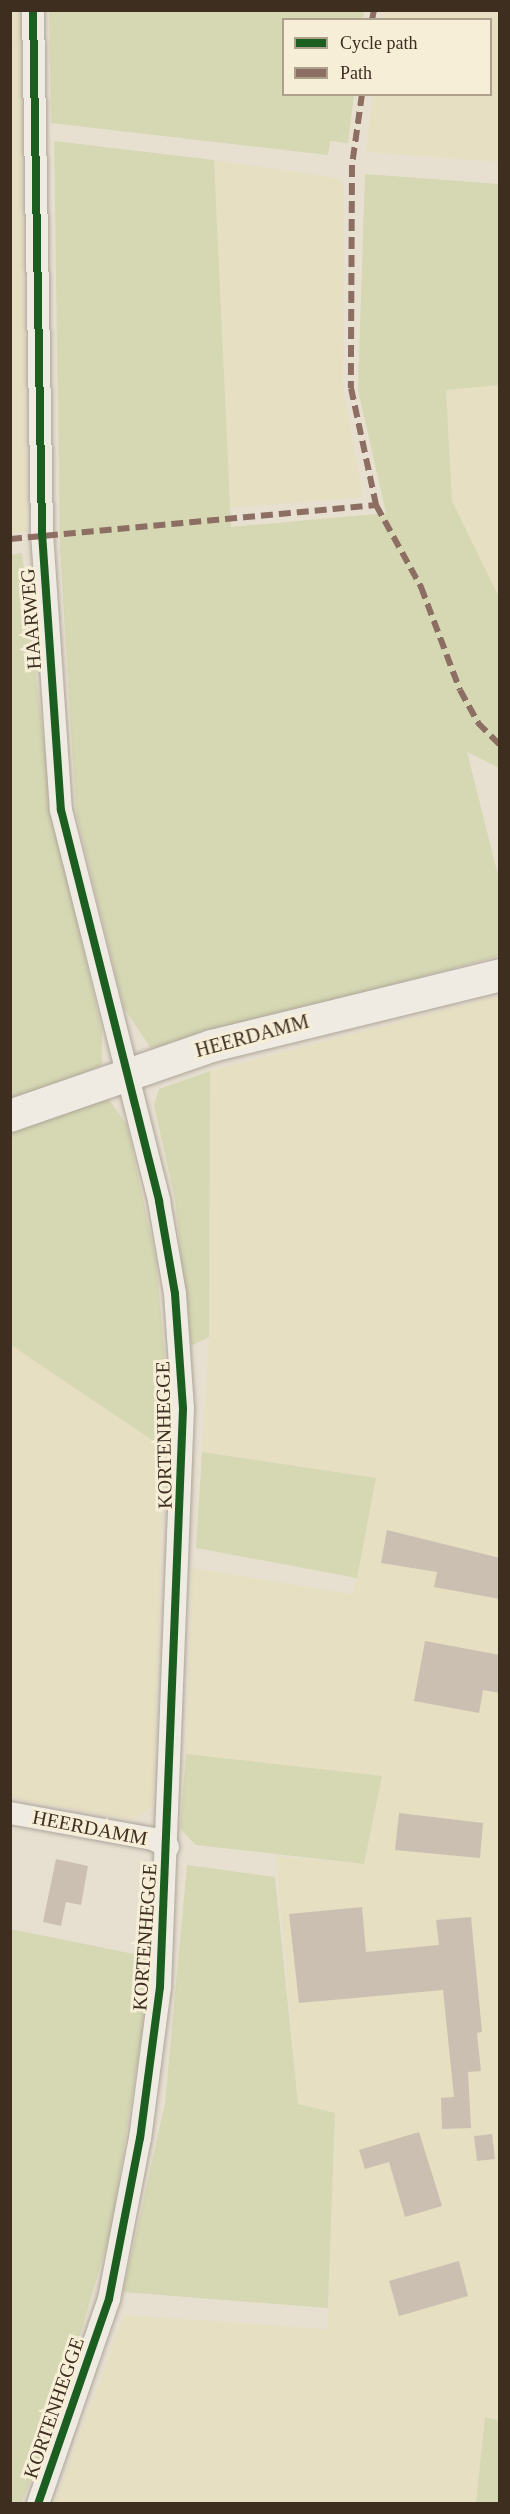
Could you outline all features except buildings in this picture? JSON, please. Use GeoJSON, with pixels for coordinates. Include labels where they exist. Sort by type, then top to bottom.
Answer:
{"type":"FeatureCollection","features":[{"type":"Feature","properties":{"kind":"street","name":"HAARWEG"},"geometry":{"type":"LineString","coordinates":[[33,10],[42,533],[61,810],[124,1075]]}},
{"type":"Feature","properties":{"kind":"street","name":"HEERDAMM"},"geometry":{"type":"LineString","coordinates":[[10,1116],[124,1075],[223,1043],[500,975]]}},
{"type":"Feature","properties":{"kind":"street","name":"KORTENHEGGE"},"geometry":{"type":"LineString","coordinates":[[38,2504],[109,2299],[123,2234],[160,1987],[168,1847],[183,1409],[169,1259],[124,1075]]}},
{"type":"Feature","properties":{"kind":"street","name":"HEERDAMM"},"geometry":{"type":"LineString","coordinates":[[10,1814],[153,1839],[168,1847]]}},
{"type":"Feature","properties":{"kind":"shaded area"},"geometry":{"type":"Polygon","coordinates":[[[21,10],[26,531],[11,534],[10,11],[21,10]]]}},
{"type":"Feature","properties":{"kind":"shaded area"},"geometry":{"type":"Polygon","coordinates":[[[384,10],[499,11],[499,162],[366,152],[373,96],[492,96],[492,18],[382,18],[384,10]]]}},
{"type":"Feature","properties":{"kind":"shaded area"},"geometry":{"type":"Polygon","coordinates":[[[214,160],[338,178],[344,187],[343,387],[363,497],[228,508],[214,160]]]}},
{"type":"Feature","properties":{"kind":"shaded area"},"geometry":{"type":"Polygon","coordinates":[[[484,382],[499,385],[499,597],[452,501],[446,390],[484,382]]]}},
{"type":"Feature","properties":{"kind":"shaded area"},"geometry":{"type":"Polygon","coordinates":[[[499,996],[500,2419],[485,2417],[476,2503],[54,2504],[124,2315],[328,2329],[335,2114],[298,2104],[276,1856],[364,1864],[382,1777],[186,1754],[192,1568],[353,1594],[376,1478],[202,1452],[209,1337],[210,1071],[499,996]]]}},
{"type":"Feature","properties":{"kind":"shaded area"},"geometry":{"type":"Polygon","coordinates":[[[11,1345],[164,1448],[153,1806],[134,1820],[11,1798],[11,1345]]]}},
{"type":"Feature","properties":{"kind":"green space"},"geometry":{"type":"Polygon","coordinates":[[[49,11],[364,11],[363,18],[282,18],[282,96],[354,96],[348,143],[330,141],[328,155],[51,123],[49,11]]]}},
{"type":"Feature","properties":{"kind":"green space"},"geometry":{"type":"Polygon","coordinates":[[[54,141],[214,160],[231,527],[386,513],[358,390],[365,174],[499,184],[499,385],[446,390],[452,501],[499,597],[499,768],[467,752],[499,879],[499,956],[152,1050],[124,1008],[76,813],[60,548],[54,141]]]}},
{"type":"Feature","properties":{"kind":"green space"},"geometry":{"type":"Polygon","coordinates":[[[22,553],[52,812],[102,1031],[102,1065],[11,1106],[10,555],[22,553]]]}},
{"type":"Feature","properties":{"kind":"green space"},"geometry":{"type":"Polygon","coordinates":[[[210,1071],[209,1337],[191,1346],[175,1199],[154,1105],[159,1089],[210,1071]]]}},
{"type":"Feature","properties":{"kind":"green space"},"geometry":{"type":"Polygon","coordinates":[[[105,1094],[127,1125],[156,1259],[165,1359],[164,1448],[11,1345],[10,1129],[105,1094]]]}},
{"type":"Feature","properties":{"kind":"green space"},"geometry":{"type":"Polygon","coordinates":[[[202,1452],[376,1478],[357,1578],[196,1548],[202,1452]]]}},
{"type":"Feature","properties":{"kind":"green space"},"geometry":{"type":"Polygon","coordinates":[[[186,1754],[382,1776],[364,1864],[196,1845],[180,1829],[186,1754]]]}},
{"type":"Feature","properties":{"kind":"green space"},"geometry":{"type":"Polygon","coordinates":[[[187,1865],[275,1877],[298,2104],[335,2113],[328,2308],[123,2292],[165,2103],[187,1865]]]}},
{"type":"Feature","properties":{"kind":"green space"},"geometry":{"type":"Polygon","coordinates":[[[10,1929],[154,1958],[111,2230],[53,2427],[21,2504],[10,2503],[10,1929]]]}},
{"type":"Feature","properties":{"kind":"green space"},"geometry":{"type":"Polygon","coordinates":[[[485,2417],[499,2420],[499,2503],[476,2503],[485,2417]]]}},
{"type":"Feature","properties":{"kind":"marked path"},"geometry":{"type":"LineString","coordinates":[[372,18],[374,10]]}},
{"type":"Feature","properties":{"kind":"marked path"},"geometry":{"type":"LineString","coordinates":[[362,96],[352,165],[351,388],[376,505],[421,587],[460,690],[478,723],[500,745]]}},
{"type":"Feature","properties":{"kind":"marked path"},"geometry":{"type":"LineString","coordinates":[[10,539],[376,505]]}},
{"type":"Feature","properties":{"kind":"cycle path"},"geometry":{"type":"LineString","coordinates":[[33,10],[42,533],[61,810],[159,1201],[175,1294],[183,1409],[160,1987],[140,2138],[109,2299],[38,2504]]}}]}
